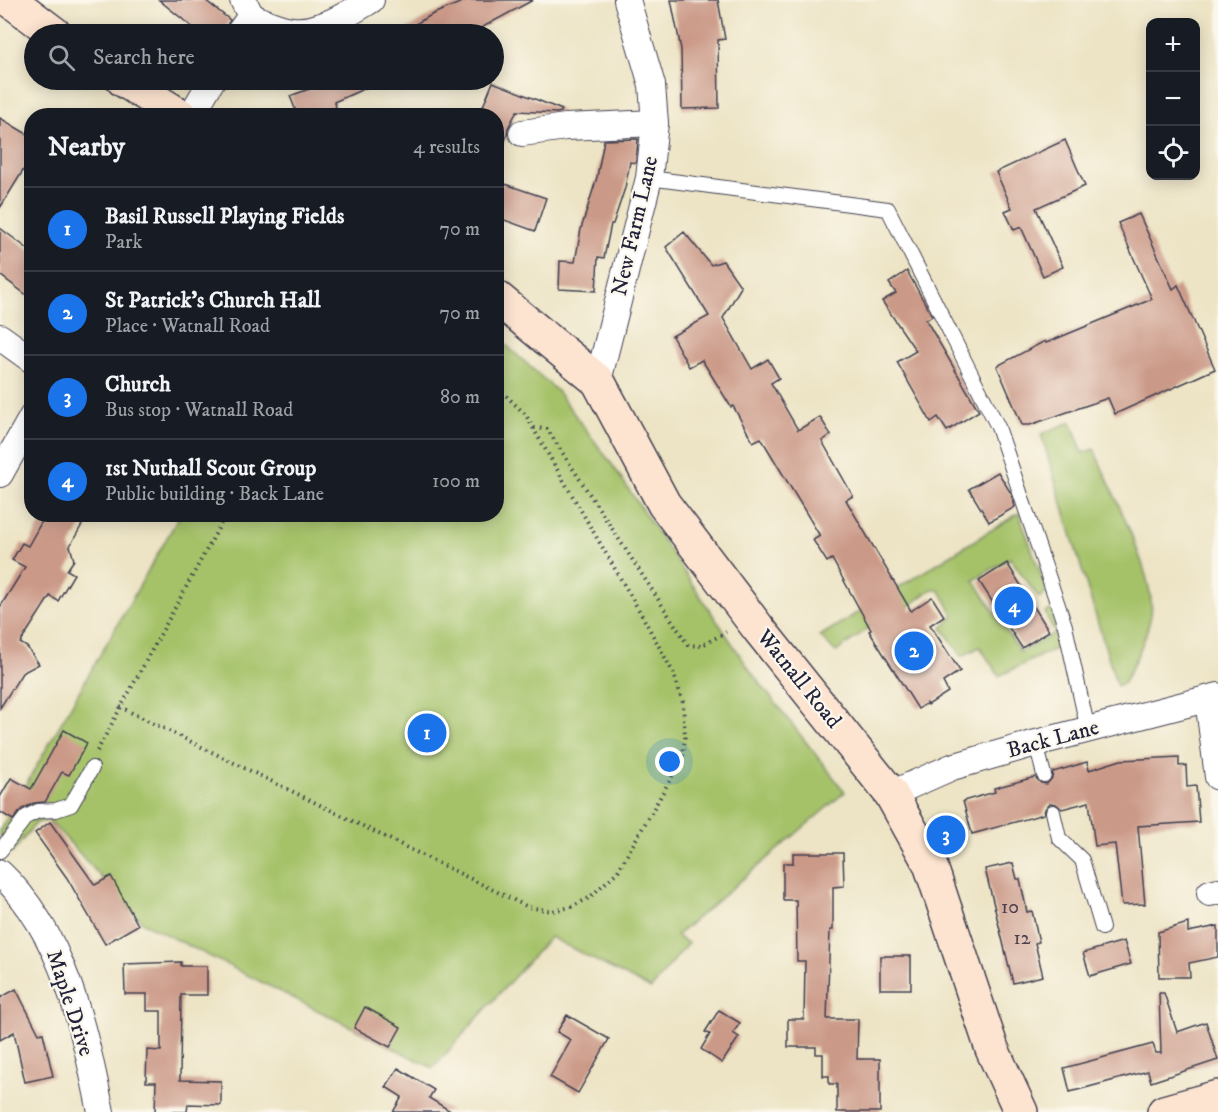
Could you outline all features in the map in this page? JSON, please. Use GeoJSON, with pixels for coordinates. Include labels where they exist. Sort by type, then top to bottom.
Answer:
{"type":"FeatureCollection","features":[{"type":"Feature","properties":{"kind":"main road"},"geometry":{"type":"LineString","coordinates":[[10,0],[42,24]]}},
{"type":"Feature","properties":{"kind":"main road"},"geometry":{"type":"LineString","coordinates":[[139,90],[167,108]]}},
{"type":"Feature","properties":{"kind":"main road","name":"Watnall Road"},"geometry":{"type":"LineString","coordinates":[[504,304],[598,381],[664,504],[751,619],[891,794],[930,864],[993,1049],[1021,1112]]}},
{"type":"Feature","properties":{"kind":"main road"},"geometry":{"type":"LineString","coordinates":[[1164,1112],[1218,1097]]}},
{"type":"Feature","properties":{"kind":"street"},"geometry":{"type":"LineString","coordinates":[[326,24],[371,0]]}},
{"type":"Feature","properties":{"kind":"street","name":"New Farm Lane"},"geometry":{"type":"LineString","coordinates":[[598,381],[649,178],[655,123],[652,85],[627,0]]}},
{"type":"Feature","properties":{"kind":"street"},"geometry":{"type":"LineString","coordinates":[[244,17],[268,24]]}},
{"type":"Feature","properties":{"kind":"street"},"geometry":{"type":"LineString","coordinates":[[196,108],[206,90]]}},
{"type":"Feature","properties":{"kind":"street"},"geometry":{"type":"LineString","coordinates":[[522,133],[655,123]]}},
{"type":"Feature","properties":{"kind":"street"},"geometry":{"type":"LineString","coordinates":[[0,337],[24,354]]}},
{"type":"Feature","properties":{"kind":"street"},"geometry":{"type":"LineString","coordinates":[[0,474],[24,431]]}},
{"type":"Feature","properties":{"kind":"street"},"geometry":{"type":"LineString","coordinates":[[1213,697],[1218,777]]}},
{"type":"Feature","properties":{"kind":"street","name":"Back Lane"},"geometry":{"type":"LineString","coordinates":[[891,794],[952,767],[1213,697]]}},
{"type":"Feature","properties":{"kind":"street","name":"Maple Drive"},"geometry":{"type":"LineString","coordinates":[[0,873],[11,883],[45,930],[70,988],[101,1112]]}},
{"type":"Feature","properties":{"kind":"lane"},"geometry":{"type":"LineString","coordinates":[[649,178],[888,209],[998,427],[1065,626],[1088,730]]}},
{"type":"Feature","properties":{"kind":"lane"},"geometry":{"type":"LineString","coordinates":[[1036,743],[1044,774]]}},
{"type":"Feature","properties":{"kind":"lane"},"geometry":{"type":"LineString","coordinates":[[0,851],[26,817],[38,811],[56,810],[71,805],[92,768]]}},
{"type":"Feature","properties":{"kind":"lane"},"geometry":{"type":"LineString","coordinates":[[1053,812],[1059,838],[1082,860],[1102,928]]}},
{"type":"Feature","properties":{"kind":"path"},"geometry":{"type":"LineString","coordinates":[[120,707],[528,907],[552,910],[571,907],[589,898],[618,871],[683,757],[683,703],[674,674],[526,415],[504,394]]}},
{"type":"Feature","properties":{"kind":"path"},"geometry":{"type":"LineString","coordinates":[[533,428],[548,429],[688,645],[700,646],[751,619]]}},
{"type":"Feature","properties":{"kind":"path"},"geometry":{"type":"LineString","coordinates":[[92,768],[94,757],[120,707],[222,522]]}},
{"type":"Feature","properties":{"kind":"green space"},"geometry":{"type":"Polygon","coordinates":[[[504,343],[557,391],[611,463],[752,673],[845,792],[676,936],[688,943],[651,989],[550,937],[433,1068],[143,923],[49,820],[36,823],[12,853],[0,846],[0,830],[176,522],[504,522],[504,343]]]}},
{"type":"Feature","properties":{"kind":"green space"},"geometry":{"type":"Polygon","coordinates":[[[1071,422],[1083,453],[1094,449],[1140,556],[1151,599],[1151,615],[1143,642],[1124,683],[1117,686],[1041,434],[1071,422]]]}},
{"type":"Feature","properties":{"kind":"green space"},"geometry":{"type":"Polygon","coordinates":[[[1019,513],[1047,592],[1039,598],[1010,558],[974,580],[1020,652],[1055,633],[1045,613],[1054,608],[1065,644],[999,676],[980,647],[962,656],[942,628],[954,616],[940,591],[932,589],[903,611],[899,606],[836,652],[820,636],[1019,513]]]}},
{"type":"Feature","properties":{"kind":"building"},"geometry":{"type":"Polygon","coordinates":[[[159,0],[205,0],[230,20],[228,24],[189,24],[159,0]]]}},
{"type":"Feature","properties":{"kind":"building"},"geometry":{"type":"Polygon","coordinates":[[[467,0],[533,0],[489,24],[416,24],[467,0]]]}},
{"type":"Feature","properties":{"kind":"building"},"geometry":{"type":"Polygon","coordinates":[[[671,0],[718,0],[725,39],[718,40],[719,108],[682,109],[681,49],[671,0]]]}},
{"type":"Feature","properties":{"kind":"building"},"geometry":{"type":"Polygon","coordinates":[[[504,86],[562,110],[557,113],[517,111],[508,128],[504,142],[504,108],[482,108],[490,90],[504,90],[504,86]]]}},
{"type":"Feature","properties":{"kind":"building"},"geometry":{"type":"Polygon","coordinates":[[[306,90],[361,90],[334,102],[336,108],[295,108],[290,96],[306,90]]]}},
{"type":"Feature","properties":{"kind":"building"},"geometry":{"type":"Polygon","coordinates":[[[0,118],[24,132],[24,169],[0,208],[0,118]]]}},
{"type":"Feature","properties":{"kind":"building"},"geometry":{"type":"Polygon","coordinates":[[[638,139],[636,163],[630,162],[625,188],[613,224],[611,224],[604,258],[598,257],[596,291],[559,289],[560,261],[575,262],[604,140],[638,139]]]}},
{"type":"Feature","properties":{"kind":"building"},"geometry":{"type":"Polygon","coordinates":[[[1065,140],[1085,186],[1036,208],[1063,267],[1043,276],[1021,227],[1014,230],[1005,211],[1012,208],[996,172],[1065,140]]]}},
{"type":"Feature","properties":{"kind":"building"},"geometry":{"type":"Polygon","coordinates":[[[504,184],[546,198],[535,231],[504,220],[504,184]]]}},
{"type":"Feature","properties":{"kind":"building"},"geometry":{"type":"Polygon","coordinates":[[[1139,214],[1173,289],[1178,285],[1215,369],[1115,414],[1108,398],[1030,425],[1022,425],[997,366],[1045,341],[1046,343],[1152,299],[1118,223],[1139,214]]]}},
{"type":"Feature","properties":{"kind":"building"},"geometry":{"type":"Polygon","coordinates":[[[0,228],[24,246],[24,293],[0,275],[0,228]]]}},
{"type":"Feature","properties":{"kind":"building"},"geometry":{"type":"Polygon","coordinates":[[[684,232],[711,265],[723,261],[741,287],[723,318],[752,369],[768,359],[779,378],[771,383],[798,430],[820,417],[831,435],[822,441],[853,496],[846,500],[911,611],[932,597],[944,616],[930,625],[960,671],[943,682],[948,692],[928,705],[927,703],[918,709],[869,631],[871,630],[832,559],[827,562],[813,540],[820,536],[761,438],[753,442],[733,406],[731,407],[702,360],[689,367],[672,336],[709,316],[666,247],[684,232]]]}},
{"type":"Feature","properties":{"kind":"building"},"geometry":{"type":"Polygon","coordinates":[[[907,271],[932,316],[926,320],[979,411],[947,431],[938,417],[931,422],[897,362],[916,351],[882,301],[896,293],[889,283],[907,271]]]}},
{"type":"Feature","properties":{"kind":"building"},"geometry":{"type":"Polygon","coordinates":[[[998,472],[1012,495],[1015,507],[989,522],[969,489],[998,472]]]}},
{"type":"Feature","properties":{"kind":"building"},"geometry":{"type":"Polygon","coordinates":[[[42,522],[84,522],[70,546],[74,560],[67,570],[74,574],[58,601],[50,596],[20,643],[27,647],[39,664],[22,673],[0,708],[0,607],[25,567],[12,560],[22,543],[28,546],[42,522]]]}},
{"type":"Feature","properties":{"kind":"building"},"geometry":{"type":"Polygon","coordinates":[[[1007,563],[1049,631],[1022,648],[979,581],[1007,563]]]}},
{"type":"Feature","properties":{"kind":"building"},"geometry":{"type":"Polygon","coordinates":[[[64,730],[87,743],[69,775],[62,772],[45,802],[34,803],[22,809],[13,820],[0,812],[0,797],[11,778],[31,789],[64,730]]]}},
{"type":"Feature","properties":{"kind":"building"},"geometry":{"type":"Polygon","coordinates":[[[1179,757],[1179,766],[1186,765],[1187,787],[1196,786],[1199,822],[1138,826],[1145,904],[1122,905],[1115,844],[1095,846],[1089,802],[1062,809],[1050,803],[1044,814],[972,834],[963,801],[995,792],[994,788],[1035,777],[1041,783],[1047,784],[1053,772],[1087,762],[1089,770],[1121,760],[1179,757]]]}},
{"type":"Feature","properties":{"kind":"building"},"geometry":{"type":"Polygon","coordinates":[[[50,822],[95,885],[111,876],[138,925],[105,944],[67,878],[35,833],[50,822]]]}},
{"type":"Feature","properties":{"kind":"building"},"geometry":{"type":"Polygon","coordinates":[[[793,853],[843,853],[844,886],[833,887],[833,930],[830,930],[827,1019],[858,1019],[857,1059],[880,1059],[880,1112],[837,1112],[837,1084],[829,1084],[829,1076],[823,1076],[823,1054],[816,1054],[816,1047],[788,1047],[788,1019],[804,1019],[805,961],[797,961],[796,900],[783,900],[783,863],[793,863],[793,853]]]}},
{"type":"Feature","properties":{"kind":"building"},"geometry":{"type":"Polygon","coordinates":[[[1013,863],[1017,879],[1020,879],[1027,912],[1032,911],[1039,942],[1035,943],[1043,976],[1013,983],[985,869],[1013,863]]]}},
{"type":"Feature","properties":{"kind":"building"},"geometry":{"type":"Polygon","coordinates":[[[1188,923],[1188,932],[1218,926],[1218,957],[1189,963],[1190,977],[1159,977],[1158,932],[1188,923]]]}},
{"type":"Feature","properties":{"kind":"building"},"geometry":{"type":"Polygon","coordinates":[[[1124,941],[1131,964],[1090,976],[1083,953],[1124,941]]]}},
{"type":"Feature","properties":{"kind":"building"},"geometry":{"type":"Polygon","coordinates":[[[880,956],[911,956],[911,989],[880,989],[880,956]]]}},
{"type":"Feature","properties":{"kind":"building"},"geometry":{"type":"Polygon","coordinates":[[[181,962],[181,966],[207,966],[207,995],[181,995],[180,1080],[221,1081],[221,1105],[188,1104],[187,1112],[155,1112],[156,1082],[146,1082],[147,1050],[161,1051],[161,1011],[147,1011],[147,994],[125,994],[124,964],[181,962]]]}},
{"type":"Feature","properties":{"kind":"building"},"geometry":{"type":"Polygon","coordinates":[[[16,989],[39,1034],[43,1033],[53,1076],[25,1082],[14,1032],[0,1040],[0,998],[16,989]]]}},
{"type":"Feature","properties":{"kind":"building"},"geometry":{"type":"Polygon","coordinates":[[[1159,993],[1164,993],[1177,1032],[1206,1022],[1218,1060],[1151,1082],[1148,1071],[1070,1092],[1064,1068],[1153,1044],[1156,1053],[1161,1053],[1159,993]]]}},
{"type":"Feature","properties":{"kind":"building"},"geometry":{"type":"Polygon","coordinates":[[[365,1007],[401,1027],[390,1047],[354,1028],[365,1007]]]}},
{"type":"Feature","properties":{"kind":"building"},"geometry":{"type":"Polygon","coordinates":[[[719,1010],[740,1023],[733,1033],[739,1037],[722,1063],[701,1049],[710,1034],[705,1032],[719,1010]]]}},
{"type":"Feature","properties":{"kind":"building"},"geometry":{"type":"Polygon","coordinates":[[[567,1015],[609,1039],[578,1093],[550,1077],[571,1040],[557,1032],[567,1015]]]}},
{"type":"Feature","properties":{"kind":"building"},"geometry":{"type":"Polygon","coordinates":[[[398,1068],[434,1090],[429,1098],[452,1112],[393,1112],[402,1097],[386,1087],[398,1068]]]}},
{"type":"Feature","properties":{"kind":"place","name":"1st Nuthall Scout Group"},"geometry":{"type":"Point","coordinates":[1014,606]}},
{"type":"Feature","properties":{"kind":"place","name":"St Patrick's Church Hall"},"geometry":{"type":"Point","coordinates":[914,651]}},
{"type":"Feature","properties":{"kind":"place","name":"Basil Russell Playing Fields"},"geometry":{"type":"Point","coordinates":[427,733]}},
{"type":"Feature","properties":{"kind":"place","name":"Church"},"geometry":{"type":"Point","coordinates":[946,835]}}]}
